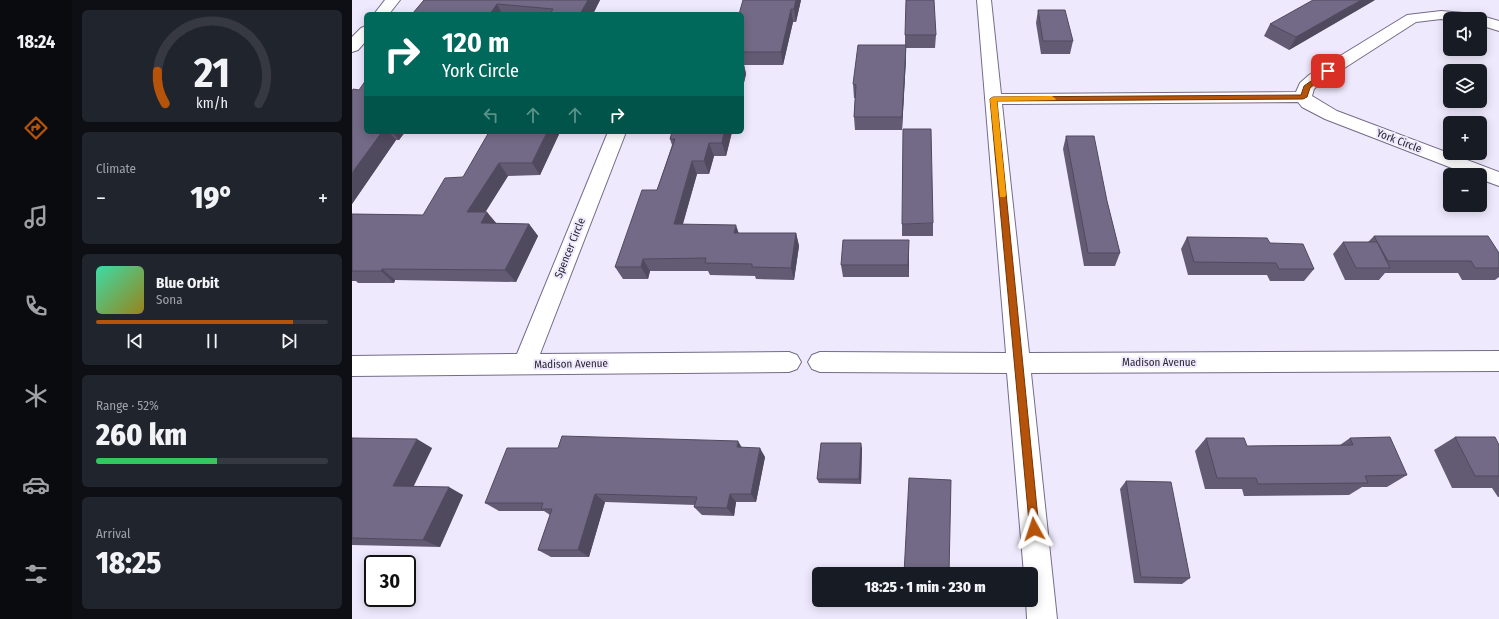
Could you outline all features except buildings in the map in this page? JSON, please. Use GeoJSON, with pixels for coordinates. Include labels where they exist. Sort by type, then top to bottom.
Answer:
{"type":"FeatureCollection","features":[{"type":"Feature","properties":{"kind":"street"},"geometry":{"type":"LineString","coordinates":[[383,12],[393,0]]}},
{"type":"Feature","properties":{"kind":"street"},"geometry":{"type":"LineString","coordinates":[[984,0],[1042,619]]}},
{"type":"Feature","properties":{"kind":"street"},"geometry":{"type":"LineString","coordinates":[[1449,0],[1464,12]]}},
{"type":"Feature","properties":{"kind":"street"},"geometry":{"type":"LineString","coordinates":[[993,99],[1303,97],[1306,87],[1315,79],[1420,10],[1443,14]]}},
{"type":"Feature","properties":{"kind":"street"},"geometry":{"type":"LineString","coordinates":[[1487,23],[1499,26]]}},
{"type":"Feature","properties":{"kind":"street"},"geometry":{"type":"LineString","coordinates":[[352,47],[364,33]]}},
{"type":"Feature","properties":{"kind":"street","name":"York Circle"},"geometry":{"type":"LineString","coordinates":[[1303,97],[1308,103],[1331,115],[1499,179]]}},
{"type":"Feature","properties":{"kind":"street","name":"Spencer Circle"},"geometry":{"type":"LineString","coordinates":[[524,365],[616,134]]}},
{"type":"Feature","properties":{"kind":"street","name":"Madison Avenue"},"geometry":{"type":"LineString","coordinates":[[820,362],[1018,363],[1499,361]]}},
{"type":"Feature","properties":{"kind":"street","name":"Madison Avenue"},"geometry":{"type":"LineString","coordinates":[[352,366],[789,362]]}},
{"type":"Feature","properties":{"kind":"slow traffic"},"geometry":{"type":"LineString","coordinates":[[1002,195],[993,99],[1052,99]]}},
{"type":"Feature","properties":{"kind":"route"},"geometry":{"type":"LineString","coordinates":[[1034,529],[993,99],[1303,97],[1306,87],[1328,71]]}}]}
